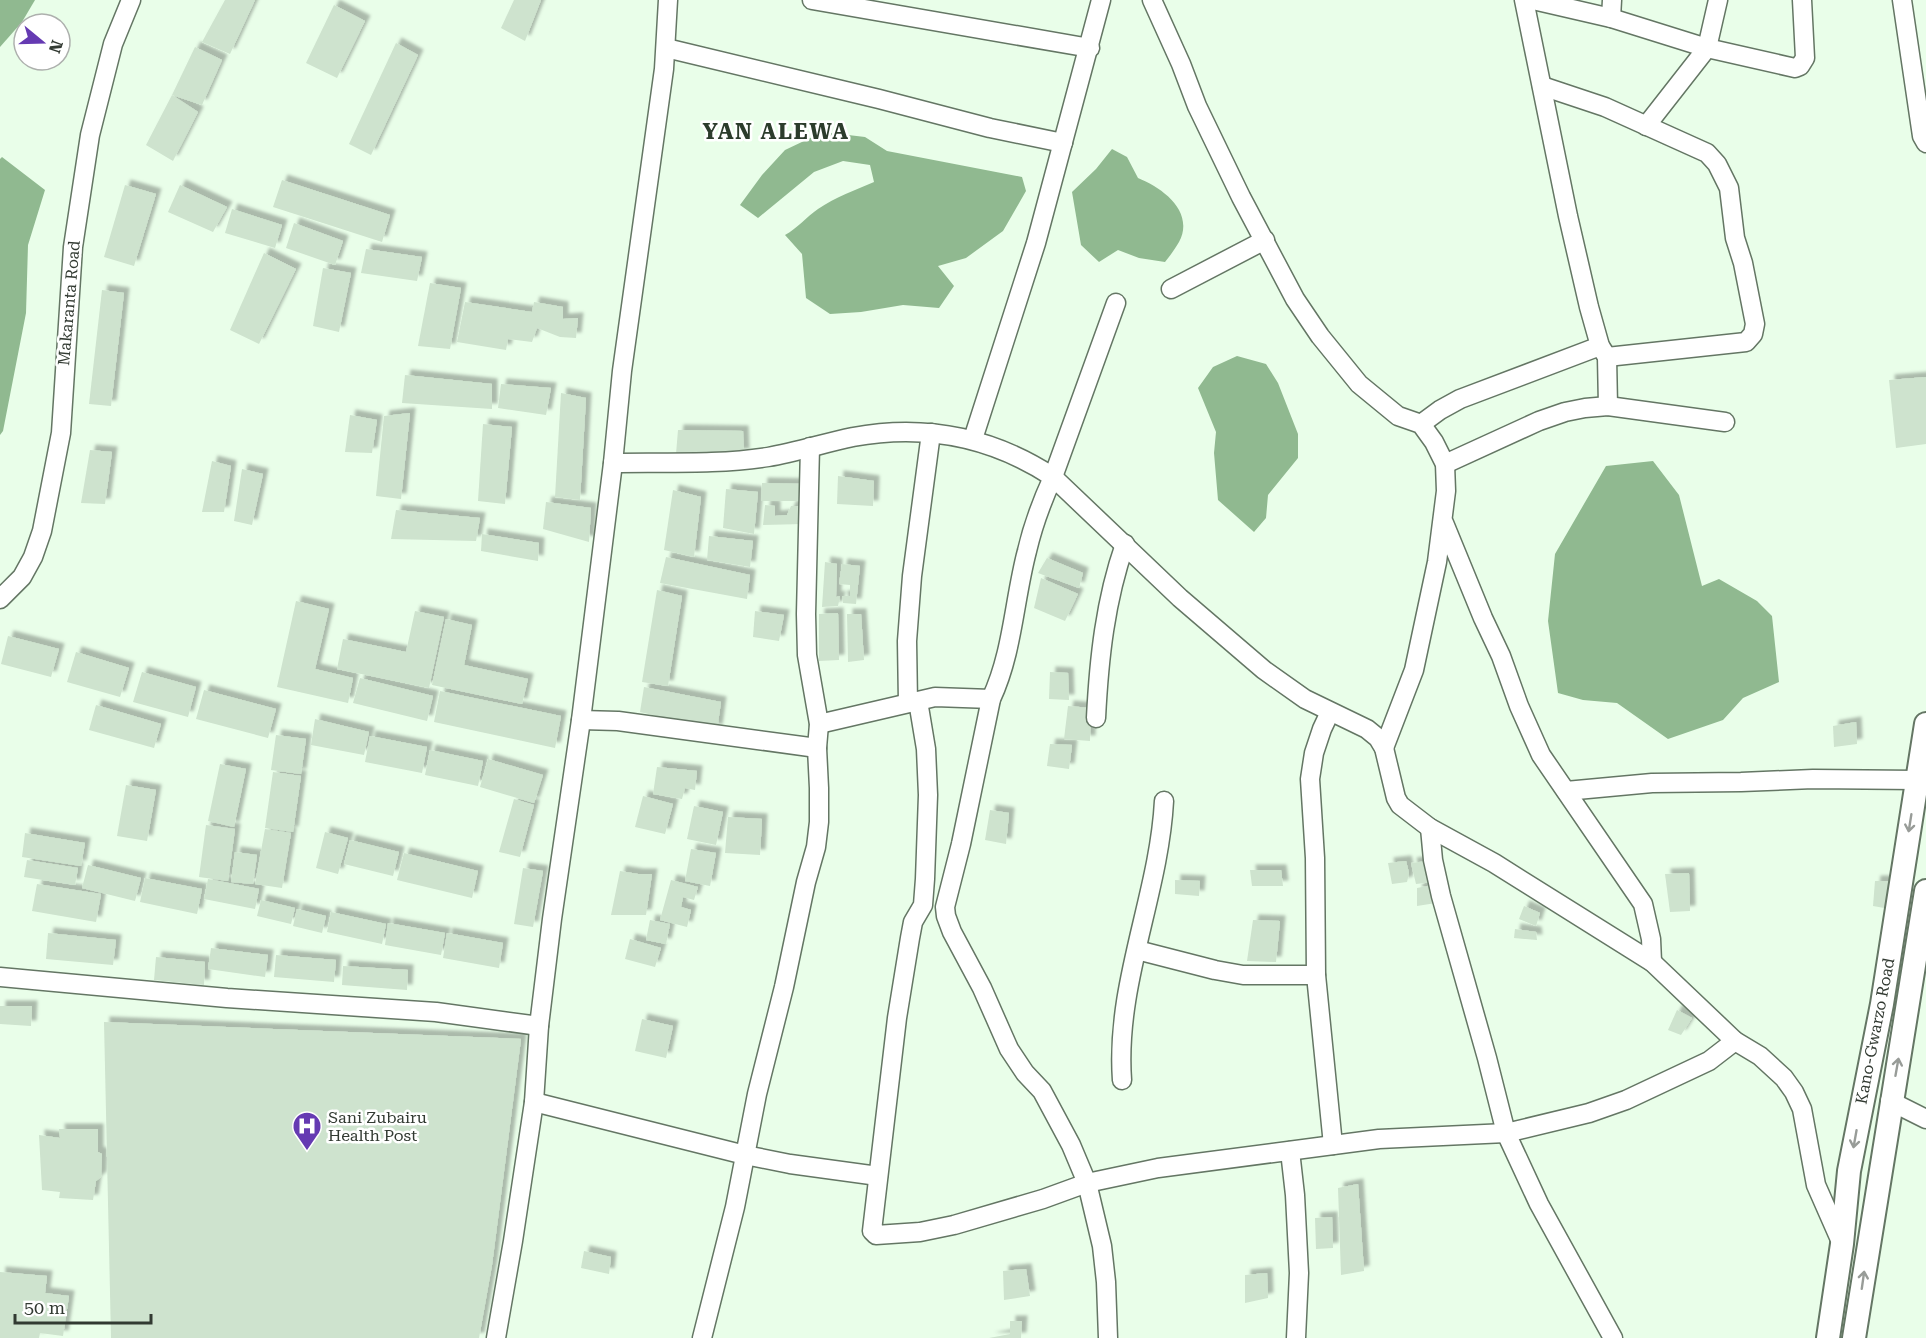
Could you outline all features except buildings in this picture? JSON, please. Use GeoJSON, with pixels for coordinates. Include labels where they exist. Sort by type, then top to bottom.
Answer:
{"type":"FeatureCollection","features":[{"type":"Feature","properties":{"kind":"main road","name":"Kano-Gwarzo Road"},"geometry":{"type":"LineString","coordinates":[[1828,1338],[1842,1244],[1849,1171],[1882,1004],[1926,724]]}},
{"type":"Feature","properties":{"kind":"main road","name":"Kano-Gwarzo Road"},"geometry":{"type":"LineString","coordinates":[[1854,1338],[1874,1201],[1885,1152],[1890,1101],[1926,891]]}},
{"type":"Feature","properties":{"kind":"main road"},"geometry":{"type":"LineString","coordinates":[[1846,1198],[1874,1201]]}},
{"type":"Feature","properties":{"kind":"street","name":"Makaranta Road"},"geometry":{"type":"LineString","coordinates":[[0,599],[22,577],[33,557],[42,531],[61,433],[73,247],[90,135],[113,44],[131,0]]}},
{"type":"Feature","properties":{"kind":"street"},"geometry":{"type":"LineString","coordinates":[[496,1338],[534,1102],[539,1026],[552,919],[613,463],[622,371],[656,132],[666,48],[668,0]]}},
{"type":"Feature","properties":{"kind":"street"},"geometry":{"type":"LineString","coordinates":[[812,0],[1089,48]]}},
{"type":"Feature","properties":{"kind":"street"},"geometry":{"type":"LineString","coordinates":[[973,439],[1027,273],[1101,0]]}},
{"type":"Feature","properties":{"kind":"street"},"geometry":{"type":"LineString","coordinates":[[1152,0],[1197,106],[1240,197],[1295,299],[1320,336],[1359,384],[1398,416],[1421,424],[1434,442],[1445,464],[1446,491],[1443,521],[1413,670],[1384,748]]}},
{"type":"Feature","properties":{"kind":"street"},"geometry":{"type":"LineString","coordinates":[[1524,0],[1568,216],[1604,352],[1608,406]]}},
{"type":"Feature","properties":{"kind":"street"},"geometry":{"type":"LineString","coordinates":[[1533,0],[1612,9],[1707,48],[1795,68],[1800,66],[1805,58],[1802,0]]}},
{"type":"Feature","properties":{"kind":"street"},"geometry":{"type":"LineString","coordinates":[[1646,126],[1707,48],[1718,0]]}},
{"type":"Feature","properties":{"kind":"street"},"geometry":{"type":"LineString","coordinates":[[1902,0],[1922,136],[1926,143]]}},
{"type":"Feature","properties":{"kind":"street"},"geometry":{"type":"LineString","coordinates":[[666,48],[990,128],[1063,143]]}},
{"type":"Feature","properties":{"kind":"street"},"geometry":{"type":"LineString","coordinates":[[1421,424],[1460,399],[1604,352],[1746,342],[1755,328],[1743,263],[1735,238],[1729,188],[1725,177],[1707,153],[1605,107],[1542,86]]}},
{"type":"Feature","properties":{"kind":"street"},"geometry":{"type":"LineString","coordinates":[[1171,289],[1265,240]]}},
{"type":"Feature","properties":{"kind":"street"},"geometry":{"type":"LineString","coordinates":[[1108,1338],[1102,1246],[1087,1183],[1071,1146],[1042,1091],[1025,1073],[1010,1049],[982,988],[952,932],[945,907],[961,844],[991,699],[1001,677],[1026,551],[1041,504],[1053,477],[1116,303]]}},
{"type":"Feature","properties":{"kind":"street"},"geometry":{"type":"LineString","coordinates":[[1445,464],[1521,429],[1565,412],[1608,406],[1725,422]]}},
{"type":"Feature","properties":{"kind":"street"},"geometry":{"type":"LineString","coordinates":[[613,463],[769,457],[875,434],[897,432],[931,433],[973,439],[1032,463],[1053,477],[1180,597],[1264,670],[1305,699],[1367,729],[1378,738],[1384,748],[1400,806],[1431,828],[1494,863],[1652,962],[1734,1041],[1772,1066],[1794,1092],[1802,1109],[1816,1185],[1842,1244]]}},
{"type":"Feature","properties":{"kind":"street"},"geometry":{"type":"LineString","coordinates":[[931,433],[912,576],[907,641],[913,702],[926,749],[928,795],[925,879],[923,905],[913,921],[897,1018],[872,1231],[875,1234],[881,1236],[920,1232],[990,1215],[1087,1183],[1158,1168],[1412,1136],[1506,1133],[1589,1113],[1626,1100],[1709,1061],[1734,1041]]}},
{"type":"Feature","properties":{"kind":"street"},"geometry":{"type":"LineString","coordinates":[[702,1338],[735,1207],[757,1094],[816,847],[819,724],[807,655],[807,527],[811,481],[810,447]]}},
{"type":"Feature","properties":{"kind":"street"},"geometry":{"type":"LineString","coordinates":[[1443,521],[1541,755],[1643,904],[1651,939],[1652,962]]}},
{"type":"Feature","properties":{"kind":"street"},"geometry":{"type":"LineString","coordinates":[[1096,718],[1098,677],[1108,603],[1115,572],[1125,544]]}},
{"type":"Feature","properties":{"kind":"street"},"geometry":{"type":"LineString","coordinates":[[819,724],[935,697],[991,699]]}},
{"type":"Feature","properties":{"kind":"street"},"geometry":{"type":"LineString","coordinates":[[1330,712],[1314,753],[1310,779],[1315,858],[1316,975],[1333,1145]]}},
{"type":"Feature","properties":{"kind":"street"},"geometry":{"type":"LineString","coordinates":[[580,720],[618,721],[817,748]]}},
{"type":"Feature","properties":{"kind":"street"},"geometry":{"type":"LineString","coordinates":[[1566,791],[1652,783],[1813,779],[1917,780]]}},
{"type":"Feature","properties":{"kind":"street"},"geometry":{"type":"LineString","coordinates":[[1122,1080],[1120,1039],[1128,982],[1156,868],[1163,826],[1164,801]]}},
{"type":"Feature","properties":{"kind":"street"},"geometry":{"type":"LineString","coordinates":[[1431,828],[1433,860],[1441,896],[1506,1133],[1539,1204],[1612,1338]]}},
{"type":"Feature","properties":{"kind":"street"},"geometry":{"type":"LineString","coordinates":[[923,905],[945,907]]}},
{"type":"Feature","properties":{"kind":"street"},"geometry":{"type":"LineString","coordinates":[[1137,950],[1243,975],[1316,975]]}},
{"type":"Feature","properties":{"kind":"street"},"geometry":{"type":"LineString","coordinates":[[0,977],[227,998],[436,1012],[539,1026]]}},
{"type":"Feature","properties":{"kind":"street"},"geometry":{"type":"LineString","coordinates":[[1890,1101],[1926,1119]]}},
{"type":"Feature","properties":{"kind":"street"},"geometry":{"type":"LineString","coordinates":[[534,1102],[745,1155],[790,1164],[878,1176]]}},
{"type":"Feature","properties":{"kind":"street"},"geometry":{"type":"LineString","coordinates":[[1290,1151],[1299,1273],[1296,1338]]}},
{"type":"Feature","properties":{"kind":"shaded area"},"geometry":{"type":"Polygon","coordinates":[[[0,0],[35,0],[28,12],[12,12],[12,33],[0,47],[0,0]]]}},
{"type":"Feature","properties":{"kind":"shaded area"},"geometry":{"type":"Polygon","coordinates":[[[823,132],[865,137],[887,151],[1022,177],[1026,191],[1003,231],[966,258],[938,266],[954,286],[939,308],[903,305],[861,312],[830,314],[806,298],[802,254],[785,235],[825,205],[874,182],[870,165],[843,161],[814,172],[758,218],[740,205],[762,175],[785,150],[823,132]]]}},
{"type":"Feature","properties":{"kind":"shaded area"},"geometry":{"type":"Polygon","coordinates":[[[1112,149],[1127,157],[1138,178],[1166,195],[1180,211],[1183,231],[1179,242],[1165,262],[1139,258],[1118,250],[1099,262],[1081,245],[1072,192],[1096,169],[1112,149]]]}},
{"type":"Feature","properties":{"kind":"shaded area"},"geometry":{"type":"Polygon","coordinates":[[[2,157],[45,190],[28,245],[26,313],[3,431],[0,435],[0,159],[2,157]]]}},
{"type":"Feature","properties":{"kind":"shaded area"},"geometry":{"type":"Polygon","coordinates":[[[1237,356],[1266,364],[1278,383],[1298,434],[1298,458],[1268,495],[1266,518],[1254,532],[1218,500],[1214,453],[1216,432],[1198,388],[1213,367],[1237,356]]]}},
{"type":"Feature","properties":{"kind":"shaded area"},"geometry":{"type":"Polygon","coordinates":[[[1653,461],[1679,495],[1702,586],[1719,579],[1757,601],[1772,616],[1779,682],[1743,698],[1723,720],[1668,739],[1617,703],[1583,700],[1558,693],[1548,621],[1555,554],[1606,466],[1653,461]]]}},
{"type":"Feature","properties":{"kind":"place","name":"Sani Zubairu Health Post"},"geometry":{"type":"Point","coordinates":[307,1152]}},
{"type":"Feature","properties":{"kind":"district","name":"YAN ALEWA"},"geometry":{"type":"Point","coordinates":[776,131]}}]}
